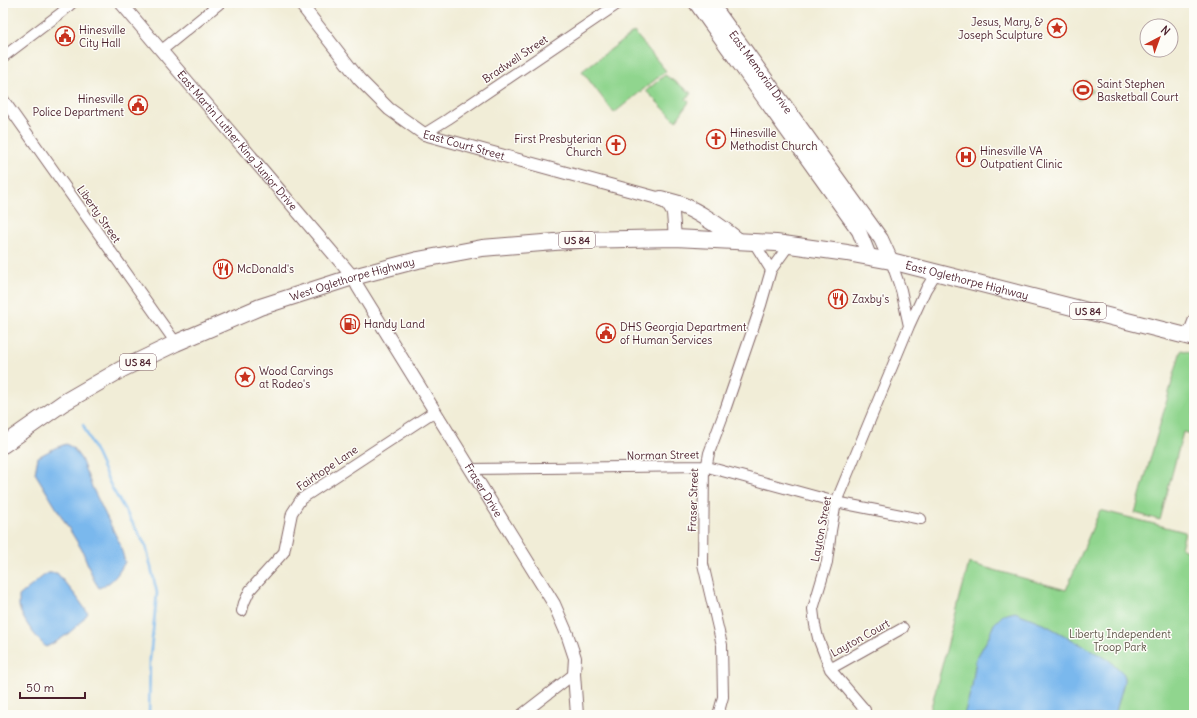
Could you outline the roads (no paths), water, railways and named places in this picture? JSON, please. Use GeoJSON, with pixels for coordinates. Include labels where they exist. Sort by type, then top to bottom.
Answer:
{"type":"FeatureCollection","features":[{"type":"Feature","properties":{"kind":"highway"},"geometry":{"type":"LineString","coordinates":[[661,199],[678,204],[700,214],[737,240]]}},
{"type":"Feature","properties":{"kind":"highway","name":"West Oglethorpe Highway"},"geometry":{"type":"LineString","coordinates":[[3,445],[64,403],[122,370],[176,344],[260,307],[353,277],[418,260],[482,248],[579,240],[675,238],[737,240]]}},
{"type":"Feature","properties":{"kind":"highway","name":"East Oglethorpe Highway"},"geometry":{"type":"LineString","coordinates":[[737,240],[789,245],[869,256],[1191,337]]}},
{"type":"Feature","properties":{"kind":"main road","name":"East Memorial Drive"},"geometry":{"type":"LineString","coordinates":[[696,3],[850,218],[858,230],[869,256]]}},
{"type":"Feature","properties":{"kind":"main road","name":"East Memorial Drive"},"geometry":{"type":"LineString","coordinates":[[711,3],[881,239],[891,261]]}},
{"type":"Feature","properties":{"kind":"street"},"geometry":{"type":"LineString","coordinates":[[3,57],[72,3]]}},
{"type":"Feature","properties":{"kind":"street","name":"East Martin Luther King Junior Drive"},"geometry":{"type":"LineString","coordinates":[[121,3],[353,277]]}},
{"type":"Feature","properties":{"kind":"street"},"geometry":{"type":"LineString","coordinates":[[162,50],[220,3]]}},
{"type":"Feature","properties":{"kind":"street","name":"East Court Street"},"geometry":{"type":"LineString","coordinates":[[300,3],[359,79],[389,109],[424,134],[661,199]]}},
{"type":"Feature","properties":{"kind":"street","name":"Bradwell Street"},"geometry":{"type":"LineString","coordinates":[[424,134],[619,3]]}},
{"type":"Feature","properties":{"kind":"street","name":"Liberty Street"},"geometry":{"type":"LineString","coordinates":[[3,99],[176,344]]}},
{"type":"Feature","properties":{"kind":"street"},"geometry":{"type":"LineString","coordinates":[[661,199],[671,210],[675,238]]}},
{"type":"Feature","properties":{"kind":"street"},"geometry":{"type":"LineString","coordinates":[[753,241],[771,270]]}},
{"type":"Feature","properties":{"kind":"street","name":"Fraser Street"},"geometry":{"type":"LineString","coordinates":[[718,715],[723,698],[722,645],[703,564],[704,466],[707,464],[709,453],[759,312],[771,270],[789,245]]}},
{"type":"Feature","properties":{"kind":"street"},"geometry":{"type":"LineString","coordinates":[[891,261],[902,290],[909,326]]}},
{"type":"Feature","properties":{"kind":"street","name":"Layton Street"},"geometry":{"type":"LineString","coordinates":[[865,710],[830,669],[818,638],[813,609],[827,562],[836,502],[909,326],[926,289],[936,273]]}},
{"type":"Feature","properties":{"kind":"street","name":"Fraser Drive"},"geometry":{"type":"LineString","coordinates":[[353,277],[554,604],[569,640],[574,658],[577,715]]}},
{"type":"Feature","properties":{"kind":"street"},"geometry":{"type":"LineString","coordinates":[[1191,337],[1194,319]]}},
{"type":"Feature","properties":{"kind":"street","name":"Fairhope Lane"},"geometry":{"type":"LineString","coordinates":[[242,611],[250,590],[284,552],[292,513],[301,499],[435,411]]}},
{"type":"Feature","properties":{"kind":"street","name":"Norman Street"},"geometry":{"type":"LineString","coordinates":[[470,469],[704,466],[836,502],[921,520]]}},
{"type":"Feature","properties":{"kind":"street","name":"Layton Court"},"geometry":{"type":"LineString","coordinates":[[830,669],[903,628]]}},
{"type":"Feature","properties":{"kind":"street"},"geometry":{"type":"LineString","coordinates":[[521,715],[574,674]]}},
{"type":"Feature","properties":{"kind":"water"},"geometry":{"type":"Polygon","coordinates":[[[66,444],[73,448],[81,459],[92,487],[120,544],[125,562],[114,578],[99,588],[94,580],[82,550],[35,473],[38,457],[66,444]]]}},
{"type":"Feature","properties":{"kind":"water"},"geometry":{"type":"Polygon","coordinates":[[[47,573],[57,573],[88,613],[69,633],[46,647],[34,634],[20,611],[19,596],[47,573]]]}},
{"type":"Feature","properties":{"kind":"water"},"geometry":{"type":"Polygon","coordinates":[[[1015,612],[1040,622],[1109,660],[1124,674],[1124,682],[1115,715],[964,715],[972,686],[976,659],[994,624],[1003,615],[1015,612]]]}},
{"type":"Feature","properties":{"kind":"waterway"},"geometry":{"type":"LineString","coordinates":[[83,425],[112,488],[146,546],[157,593],[150,658],[149,715]]}},
{"type":"Feature","properties":{"kind":"place","name":"Jesus, Mary, & Joseph Sculpture"},"geometry":{"type":"Point","coordinates":[1057,28]}},
{"type":"Feature","properties":{"kind":"place","name":"Hinesville City Hall"},"geometry":{"type":"Point","coordinates":[65,36]}},
{"type":"Feature","properties":{"kind":"place","name":"Saint Stephen Basketball Court"},"geometry":{"type":"Point","coordinates":[1083,90]}},
{"type":"Feature","properties":{"kind":"place","name":"Hinesville Police Department"},"geometry":{"type":"Point","coordinates":[138,105]}},
{"type":"Feature","properties":{"kind":"place","name":"Hinesville Methodist Church"},"geometry":{"type":"Point","coordinates":[716,139]}},
{"type":"Feature","properties":{"kind":"place","name":"First Presbyterian Church"},"geometry":{"type":"Point","coordinates":[616,145]}},
{"type":"Feature","properties":{"kind":"place","name":"Hinesville VA Outpatient Clinic"},"geometry":{"type":"Point","coordinates":[966,157]}},
{"type":"Feature","properties":{"kind":"place","name":"McDonald's"},"geometry":{"type":"Point","coordinates":[223,269]}},
{"type":"Feature","properties":{"kind":"place","name":"Zaxby's"},"geometry":{"type":"Point","coordinates":[838,299]}},
{"type":"Feature","properties":{"kind":"place","name":"Handy Land"},"geometry":{"type":"Point","coordinates":[350,324]}},
{"type":"Feature","properties":{"kind":"place","name":"DHS Georgia Department of Human Services"},"geometry":{"type":"Point","coordinates":[606,333]}},
{"type":"Feature","properties":{"kind":"place","name":"Wood Carvings at Rodeo's"},"geometry":{"type":"Point","coordinates":[245,377]}},
{"type":"Feature","properties":{"kind":"park label","name":"Liberty Independent Troop Park"},"geometry":{"type":"Point","coordinates":[1120,640]}}]}
